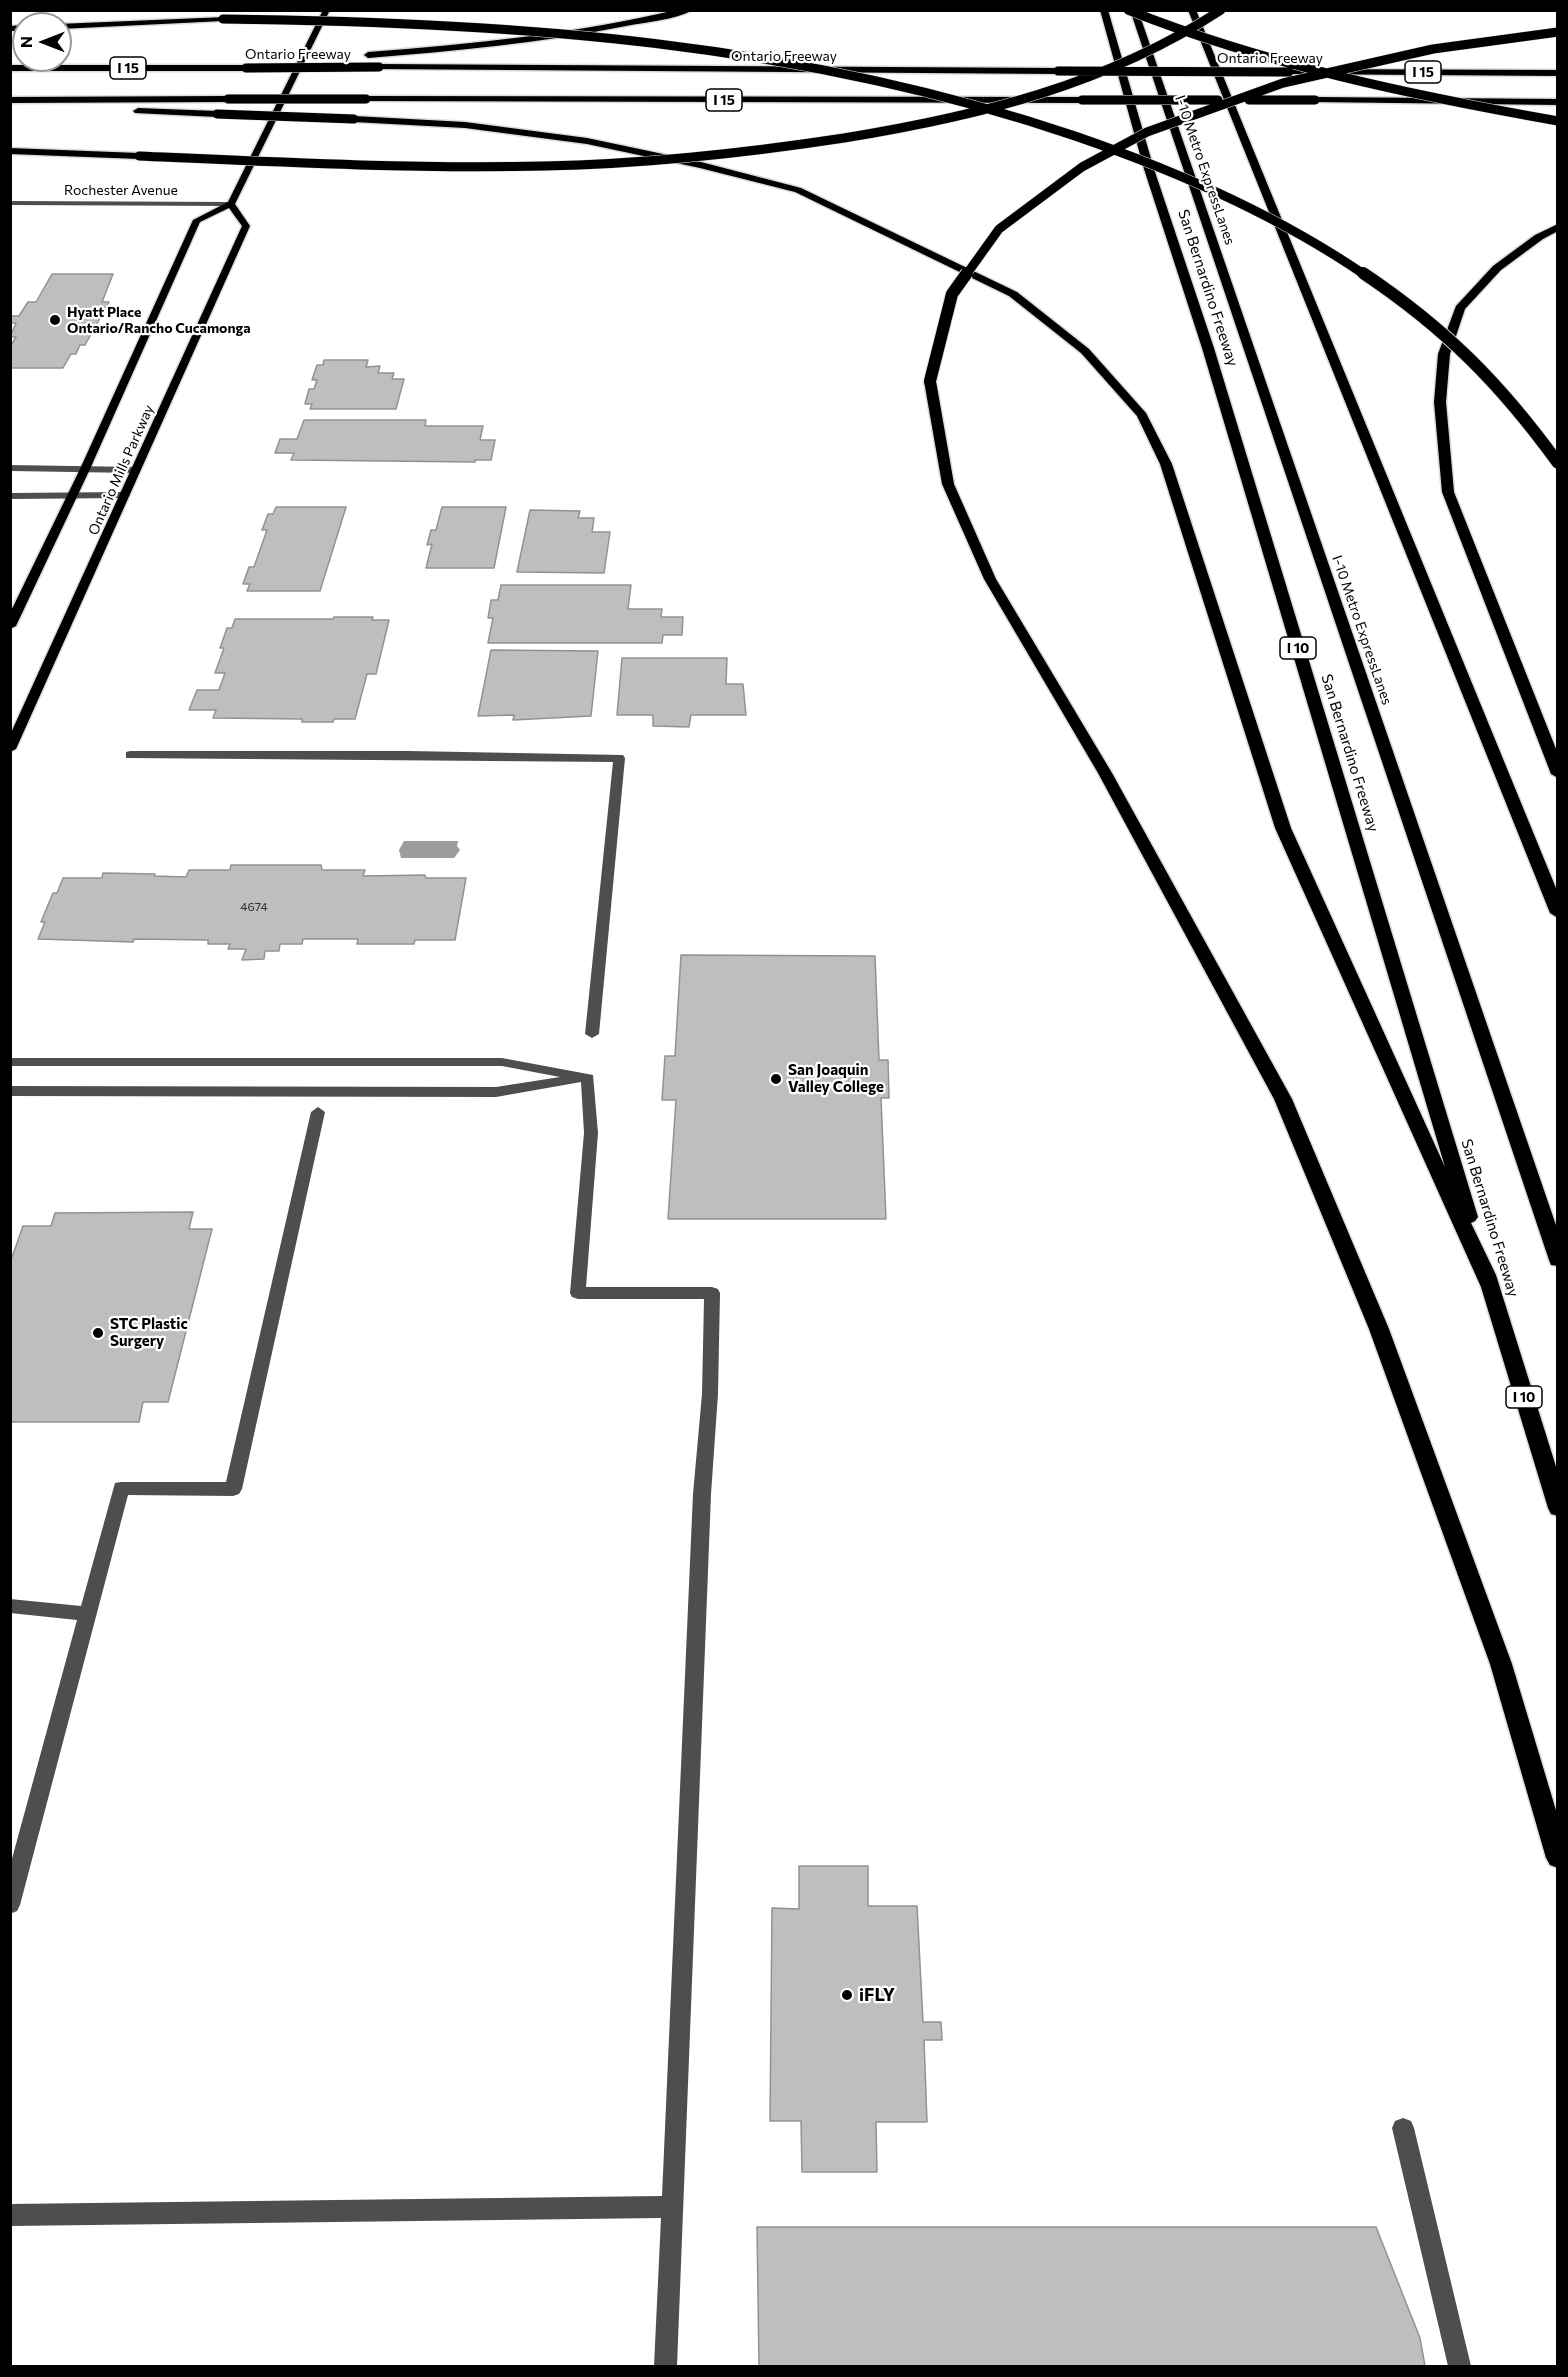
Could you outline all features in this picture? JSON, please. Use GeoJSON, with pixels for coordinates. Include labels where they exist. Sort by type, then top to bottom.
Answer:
{"type":"FeatureCollection","features":[{"type":"Feature","properties":{"kind":"highway"},"geometry":{"type":"LineString","coordinates":[[357,55],[480,46],[543,38],[616,26],[689,10]]}},
{"type":"Feature","properties":{"kind":"highway","name":"San Bernardino Freeway"},"geometry":{"type":"LineString","coordinates":[[1104,10],[1149,169],[1208,348],[1557,1508]]}},
{"type":"Feature","properties":{"kind":"highway"},"geometry":{"type":"LineString","coordinates":[[1128,10],[1209,40],[1276,61],[1387,88],[1557,121]]}},
{"type":"Feature","properties":{"kind":"highway","name":"I-10 Metro ExpressLanes"},"geometry":{"type":"LineString","coordinates":[[1134,10],[1557,1260]]}},
{"type":"Feature","properties":{"kind":"highway"},"geometry":{"type":"LineString","coordinates":[[1192,10],[1557,913]]}},
{"type":"Feature","properties":{"kind":"highway"},"geometry":{"type":"LineString","coordinates":[[10,151],[402,166],[496,167],[606,163],[784,147],[959,116],[1095,77],[1188,34],[1221,10]]}},
{"type":"Feature","properties":{"kind":"highway"},"geometry":{"type":"LineString","coordinates":[[72,25],[223,19],[433,22],[562,31],[644,40],[804,64],[954,98],[1042,124],[1174,172],[1233,199],[1304,236],[1361,271],[1416,310],[1466,353],[1516,406],[1557,463]]}},
{"type":"Feature","properties":{"kind":"highway"},"geometry":{"type":"LineString","coordinates":[[1557,32],[1424,51],[1283,83],[1147,132],[1082,167],[999,229],[952,294],[930,381],[948,484],[990,579],[1105,773],[1283,1099],[1379,1329],[1464,1564],[1500,1664],[1557,1858]]}},
{"type":"Feature","properties":{"kind":"highway"},"geometry":{"type":"LineString","coordinates":[[246,63],[312,57]]}},
{"type":"Feature","properties":{"kind":"highway","name":"Ontario Freeway"},"geometry":{"type":"LineString","coordinates":[[10,68],[246,63],[379,67],[1557,73]]}},
{"type":"Feature","properties":{"kind":"highway","name":"I 15"},"geometry":{"type":"LineString","coordinates":[[10,100],[1557,102]]}},
{"type":"Feature","properties":{"kind":"highway"},"geometry":{"type":"LineString","coordinates":[[10,105],[114,110]]}},
{"type":"Feature","properties":{"kind":"highway"},"geometry":{"type":"LineString","coordinates":[[125,110],[465,125],[586,141],[701,165],[798,190],[1013,294],[1085,351],[1142,415],[1166,464],[1283,828],[1490,1286]]}},
{"type":"Feature","properties":{"kind":"highway"},"geometry":{"type":"LineString","coordinates":[[1557,227],[1539,237],[1497,268],[1460,308],[1444,354],[1440,402],[1448,492],[1557,774]]}},
{"type":"Feature","properties":{"kind":"main road"},"geometry":{"type":"LineString","coordinates":[[10,626],[85,469],[197,220],[231,204],[327,10]]}},
{"type":"Feature","properties":{"kind":"main road","name":"Ontario Mills Parkway"},"geometry":{"type":"LineString","coordinates":[[10,749],[246,226],[231,204]]}},
{"type":"Feature","properties":{"kind":"street","name":"Rochester Avenue"},"geometry":{"type":"LineString","coordinates":[[10,203],[231,204]]}},
{"type":"Feature","properties":{"kind":"street"},"geometry":{"type":"LineString","coordinates":[[10,468],[136,470]]}},
{"type":"Feature","properties":{"kind":"street"},"geometry":{"type":"LineString","coordinates":[[10,496],[125,495]]}},
{"type":"Feature","properties":{"kind":"street"},"geometry":{"type":"LineString","coordinates":[[130,754],[409,754],[619,758],[592,1034]]}},
{"type":"Feature","properties":{"kind":"street"},"geometry":{"type":"LineString","coordinates":[[10,1062],[502,1062],[588,1078]]}},
{"type":"Feature","properties":{"kind":"street"},"geometry":{"type":"LineString","coordinates":[[10,1091],[496,1092],[588,1078]]}},
{"type":"Feature","properties":{"kind":"street"},"geometry":{"type":"LineString","coordinates":[[588,1078],[591,1133],[578,1293],[712,1293],[710,1394],[702,1494],[666,2367]]}},
{"type":"Feature","properties":{"kind":"street"},"geometry":{"type":"LineString","coordinates":[[10,1905],[121,1488],[233,1489],[318,1112]]}},
{"type":"Feature","properties":{"kind":"street"},"geometry":{"type":"LineString","coordinates":[[10,1606],[89,1614]]}},
{"type":"Feature","properties":{"kind":"street"},"geometry":{"type":"LineString","coordinates":[[1402,2128],[1460,2367]]}},
{"type":"Feature","properties":{"kind":"street"},"geometry":{"type":"LineString","coordinates":[[10,2215],[673,2207]]}},
{"type":"Feature","properties":{"kind":"shaded area"},"geometry":{"type":"Polygon","coordinates":[[[404,841],[458,841],[457,846],[460,850],[454,858],[401,858],[399,850],[404,841]]]}},
{"type":"Feature","properties":{"kind":"building","name":"Hyatt Place Ontario/Rancho Cucamonga"},"geometry":{"type":"Polygon","coordinates":[[[52,274],[113,274],[102,302],[109,302],[85,345],[80,345],[76,354],[71,354],[63,368],[10,368],[10,347],[16,337],[10,337],[16,323],[10,323],[10,316],[19,316],[28,302],[36,302],[52,274]]]}},
{"type":"Feature","properties":{"kind":"building"},"geometry":{"type":"Polygon","coordinates":[[[324,360],[368,360],[366,367],[380,366],[378,373],[394,373],[392,379],[404,379],[396,409],[310,409],[312,404],[305,404],[309,389],[314,389],[317,380],[312,380],[317,365],[323,365],[324,360]]]}},
{"type":"Feature","properties":{"kind":"building"},"geometry":{"type":"Polygon","coordinates":[[[304,420],[426,420],[425,426],[483,426],[480,440],[495,440],[491,460],[475,460],[475,462],[291,460],[294,453],[275,453],[280,439],[297,439],[304,420]]]}},
{"type":"Feature","properties":{"kind":"building"},"geometry":{"type":"Polygon","coordinates":[[[276,507],[346,507],[320,591],[247,591],[250,584],[243,584],[249,567],[254,567],[267,530],[262,530],[268,514],[273,514],[276,507]]]}},
{"type":"Feature","properties":{"kind":"building"},"geometry":{"type":"Polygon","coordinates":[[[442,507],[506,507],[494,568],[426,568],[432,544],[427,545],[431,530],[436,530],[442,507]]]}},
{"type":"Feature","properties":{"kind":"building"},"geometry":{"type":"Polygon","coordinates":[[[530,510],[580,511],[578,518],[594,518],[592,532],[610,532],[604,573],[517,572],[530,510]]]}},
{"type":"Feature","properties":{"kind":"building"},"geometry":{"type":"Polygon","coordinates":[[[501,585],[631,585],[628,609],[662,609],[661,617],[683,617],[682,635],[663,635],[662,643],[488,643],[493,618],[488,618],[491,600],[498,600],[501,585]]]}},
{"type":"Feature","properties":{"kind":"building"},"geometry":{"type":"Polygon","coordinates":[[[334,617],[373,617],[372,620],[389,620],[376,674],[367,674],[355,719],[302,722],[302,719],[213,718],[216,710],[189,710],[197,690],[219,690],[225,673],[215,673],[224,648],[220,648],[227,628],[232,628],[235,619],[333,619],[334,617]]]}},
{"type":"Feature","properties":{"kind":"building"},"geometry":{"type":"Polygon","coordinates":[[[491,650],[598,651],[591,716],[513,720],[514,715],[478,716],[491,650]]]}},
{"type":"Feature","properties":{"kind":"building"},"geometry":{"type":"Polygon","coordinates":[[[622,658],[727,658],[726,684],[743,684],[746,715],[691,715],[689,727],[653,726],[653,715],[617,715],[622,658]]]}},
{"type":"Feature","properties":{"kind":"building"},"geometry":{"type":"Polygon","coordinates":[[[231,865],[321,865],[322,870],[365,870],[363,876],[425,875],[426,878],[466,878],[455,940],[415,940],[414,944],[357,944],[358,939],[303,939],[302,944],[280,944],[279,951],[265,951],[264,959],[242,960],[246,949],[228,949],[230,944],[208,944],[208,940],[134,939],[133,942],[38,939],[45,922],[41,922],[53,893],[57,893],[63,878],[102,878],[103,873],[186,877],[189,870],[230,870],[231,865]]]}},
{"type":"Feature","properties":{"kind":"building","name":"San Joaquin Valley College"},"geometry":{"type":"Polygon","coordinates":[[[681,955],[875,956],[879,1060],[888,1060],[889,1098],[881,1098],[886,1219],[668,1219],[676,1100],[662,1100],[665,1056],[675,1056],[681,955]]]}},
{"type":"Feature","properties":{"kind":"building","name":"STC Plastic Surgery"},"geometry":{"type":"Polygon","coordinates":[[[193,1212],[189,1229],[212,1229],[168,1402],[143,1402],[139,1422],[10,1422],[10,1263],[23,1226],[51,1226],[55,1213],[193,1212]]]}},
{"type":"Feature","properties":{"kind":"building","name":"iFLY"},"geometry":{"type":"Polygon","coordinates":[[[799,1866],[868,1866],[868,1906],[917,1906],[923,2022],[941,2022],[942,2040],[924,2040],[927,2122],[876,2122],[877,2172],[802,2172],[801,2121],[770,2121],[772,1908],[799,1909],[799,1866]]]}},
{"type":"Feature","properties":{"kind":"building"},"geometry":{"type":"Polygon","coordinates":[[[757,2227],[1376,2227],[1420,2338],[1425,2366],[759,2366],[757,2227]]]}},
{"type":"Feature","properties":{"kind":"place","name":"Hyatt Place Ontario/Rancho Cucamonga"},"geometry":{"type":"Point","coordinates":[55,320]}},
{"type":"Feature","properties":{"kind":"place","name":"San Joaquin Valley College"},"geometry":{"type":"Point","coordinates":[776,1079]}},
{"type":"Feature","properties":{"kind":"place","name":"STC Plastic Surgery"},"geometry":{"type":"Point","coordinates":[98,1333]}},
{"type":"Feature","properties":{"kind":"place","name":"iFLY"},"geometry":{"type":"Point","coordinates":[847,1995]}}]}
